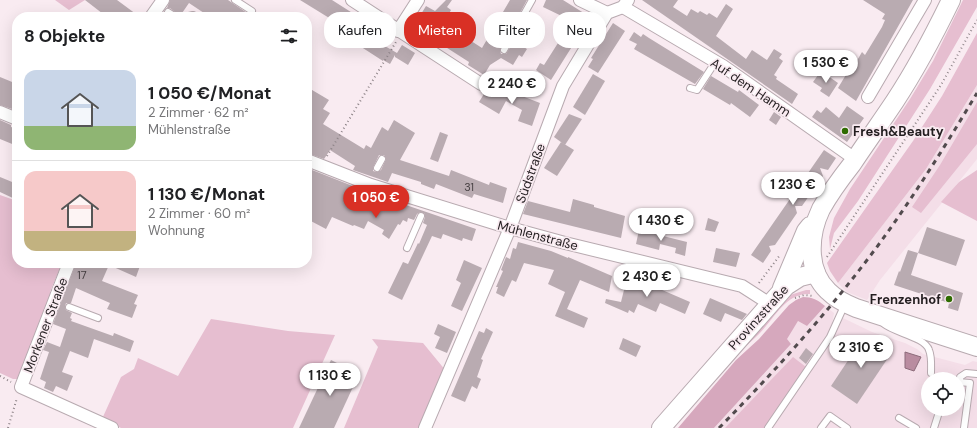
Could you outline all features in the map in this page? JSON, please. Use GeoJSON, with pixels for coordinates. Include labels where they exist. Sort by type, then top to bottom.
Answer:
{"type":"FeatureCollection","features":[{"type":"Feature","properties":{"kind":"street"},"geometry":{"type":"LineString","coordinates":[[352,0],[481,84]]}},
{"type":"Feature","properties":{"kind":"street"},"geometry":{"type":"LineString","coordinates":[[400,32],[418,0]]}},
{"type":"Feature","properties":{"kind":"street"},"geometry":{"type":"LineString","coordinates":[[580,0],[607,14],[626,4]]}},
{"type":"Feature","properties":{"kind":"street"},"geometry":{"type":"LineString","coordinates":[[868,97],[925,0]]}},
{"type":"Feature","properties":{"kind":"street"},"geometry":{"type":"LineString","coordinates":[[775,298],[806,231],[819,214],[911,76],[951,0]]}},
{"type":"Feature","properties":{"kind":"street","name":"Auf dem Hamm"},"geometry":{"type":"LineString","coordinates":[[626,4],[716,62],[855,159]]}},
{"type":"Feature","properties":{"kind":"street","name":"Südstraße"},"geometry":{"type":"LineString","coordinates":[[425,428],[510,228],[561,91],[607,14]]}},
{"type":"Feature","properties":{"kind":"street"},"geometry":{"type":"LineString","coordinates":[[0,112],[12,117]]}},
{"type":"Feature","properties":{"kind":"street","name":"Mühlenstraße"},"geometry":{"type":"LineString","coordinates":[[312,162],[372,182],[423,209],[510,228],[573,245],[736,284],[775,298]]}},
{"type":"Feature","properties":{"kind":"street"},"geometry":{"type":"LineString","coordinates":[[819,214],[812,237],[812,256],[816,273],[821,284],[828,291],[845,303],[870,313],[977,347]]}},
{"type":"Feature","properties":{"kind":"street","name":"Morkener Straße"},"geometry":{"type":"LineString","coordinates":[[21,387],[58,303],[68,268]]}},
{"type":"Feature","properties":{"kind":"street","name":"Provinzstraße"},"geometry":{"type":"LineString","coordinates":[[661,428],[792,280],[816,273]]}},
{"type":"Feature","properties":{"kind":"street"},"geometry":{"type":"LineString","coordinates":[[21,387],[112,428]]}},
{"type":"Feature","properties":{"kind":"lane"},"geometry":{"type":"LineString","coordinates":[[235,0],[252,10]]}},
{"type":"Feature","properties":{"kind":"lane"},"geometry":{"type":"LineString","coordinates":[[504,50],[532,0]]}},
{"type":"Feature","properties":{"kind":"lane"},"geometry":{"type":"LineString","coordinates":[[690,88],[696,90],[698,89],[716,62]]}},
{"type":"Feature","properties":{"kind":"lane"},"geometry":{"type":"LineString","coordinates":[[377,168],[382,159]]}},
{"type":"Feature","properties":{"kind":"lane"},"geometry":{"type":"LineString","coordinates":[[407,248],[423,209]]}},
{"type":"Feature","properties":{"kind":"lane"},"geometry":{"type":"LineString","coordinates":[[768,428],[830,336],[845,303]]}},
{"type":"Feature","properties":{"kind":"lane"},"geometry":{"type":"LineString","coordinates":[[69,307],[98,318]]}},
{"type":"Feature","properties":{"kind":"lane"},"geometry":{"type":"LineString","coordinates":[[870,313],[888,328],[918,340],[926,345],[929,350],[931,372]]}},
{"type":"Feature","properties":{"kind":"lane"},"geometry":{"type":"LineString","coordinates":[[965,374],[977,374]]}},
{"type":"Feature","properties":{"kind":"lane"},"geometry":{"type":"LineString","coordinates":[[964,428],[970,383],[965,383]]}},
{"type":"Feature","properties":{"kind":"lane"},"geometry":{"type":"LineString","coordinates":[[821,428],[830,416],[847,428]]}},
{"type":"Feature","properties":{"kind":"lane"},"geometry":{"type":"LineString","coordinates":[[934,428],[938,416]]}},
{"type":"Feature","properties":{"kind":"lane"},"geometry":{"type":"LineString","coordinates":[[899,418],[916,428]]}},
{"type":"Feature","properties":{"kind":"path"},"geometry":{"type":"LineString","coordinates":[[826,258],[941,85],[977,20]]}},
{"type":"Feature","properties":{"kind":"path"},"geometry":{"type":"LineString","coordinates":[[321,166],[400,32]]}},
{"type":"Feature","properties":{"kind":"path"},"geometry":{"type":"LineString","coordinates":[[747,288],[751,284],[761,282],[784,249]]}},
{"type":"Feature","properties":{"kind":"path"},"geometry":{"type":"LineString","coordinates":[[8,428],[21,387]]}},
{"type":"Feature","properties":{"kind":"shaded area"},"geometry":{"type":"Polygon","coordinates":[[[55,0],[85,0],[69,10],[55,0]]]}},
{"type":"Feature","properties":{"kind":"shaded area"},"geometry":{"type":"Polygon","coordinates":[[[963,0],[977,0],[977,7],[930,89],[858,201],[834,233],[830,249],[829,237],[834,218],[850,189],[910,99],[933,61],[963,0]]]}},
{"type":"Feature","properties":{"kind":"shaded area"},"geometry":{"type":"Polygon","coordinates":[[[977,33],[977,85],[926,169],[838,283],[830,271],[827,263],[913,141],[942,96],[977,33]]]}},
{"type":"Feature","properties":{"kind":"shaded area"},"geometry":{"type":"Polygon","coordinates":[[[977,85],[977,159],[880,280],[867,300],[847,292],[838,283],[926,169],[977,85]]]}},
{"type":"Feature","properties":{"kind":"shaded area"},"geometry":{"type":"Polygon","coordinates":[[[977,102],[977,144],[921,213],[912,207],[940,165],[977,102]]]}},
{"type":"Feature","properties":{"kind":"shaded area"},"geometry":{"type":"Polygon","coordinates":[[[977,170],[977,221],[941,202],[959,182],[977,170]]]}},
{"type":"Feature","properties":{"kind":"shaded area"},"geometry":{"type":"Polygon","coordinates":[[[0,195],[12,199],[12,268],[60,268],[50,292],[52,295],[18,379],[13,379],[0,373],[0,195]]]}},
{"type":"Feature","properties":{"kind":"shaded area"},"geometry":{"type":"Polygon","coordinates":[[[810,290],[810,294],[794,297],[787,302],[759,334],[743,349],[790,295],[810,290]]]}},
{"type":"Feature","properties":{"kind":"shaded area"},"geometry":{"type":"Polygon","coordinates":[[[803,297],[815,299],[825,306],[807,326],[798,321],[787,339],[791,344],[714,428],[678,428],[736,360],[759,339],[789,305],[803,297]]]}},
{"type":"Feature","properties":{"kind":"shaded area"},"geometry":{"type":"Polygon","coordinates":[[[825,306],[834,313],[831,331],[765,428],[714,428],[791,344],[786,339],[798,321],[807,326],[825,306]]]}},
{"type":"Feature","properties":{"kind":"shaded area"},"geometry":{"type":"Polygon","coordinates":[[[843,318],[872,332],[905,343],[923,354],[965,365],[973,361],[977,362],[977,428],[771,428],[843,318]]]}},
{"type":"Feature","properties":{"kind":"shaded area"},"geometry":{"type":"Polygon","coordinates":[[[211,319],[288,331],[335,335],[293,428],[121,428],[102,419],[121,377],[134,369],[138,358],[178,376],[211,319]]]}},
{"type":"Feature","properties":{"kind":"shaded area"},"geometry":{"type":"Polygon","coordinates":[[[372,339],[423,343],[446,371],[422,428],[344,428],[378,347],[372,339]]]}},
{"type":"Feature","properties":{"kind":"shaded area"},"geometry":{"type":"Polygon","coordinates":[[[905,352],[921,357],[914,371],[905,368],[905,352]]]}},
{"type":"Feature","properties":{"kind":"shaded area"},"geometry":{"type":"Polygon","coordinates":[[[793,357],[806,367],[765,428],[725,428],[793,357]]]}},
{"type":"Feature","properties":{"kind":"building"},"geometry":{"type":"Polygon","coordinates":[[[85,0],[117,0],[133,12],[101,12],[85,0]]]}},
{"type":"Feature","properties":{"kind":"building"},"geometry":{"type":"Polygon","coordinates":[[[170,0],[228,0],[246,12],[202,12],[189,3],[183,12],[175,12],[170,8],[167,8],[170,0]]]}},
{"type":"Feature","properties":{"kind":"building"},"geometry":{"type":"Polygon","coordinates":[[[300,0],[332,0],[351,12],[324,12],[324,15],[300,0]]]}},
{"type":"Feature","properties":{"kind":"building"},"geometry":{"type":"Polygon","coordinates":[[[446,0],[452,0],[447,7],[451,10],[450,12],[422,12],[426,6],[435,11],[446,0]]]}},
{"type":"Feature","properties":{"kind":"building"},"geometry":{"type":"Polygon","coordinates":[[[510,0],[527,0],[521,12],[503,12],[510,0]]]}},
{"type":"Feature","properties":{"kind":"building"},"geometry":{"type":"Polygon","coordinates":[[[546,0],[563,0],[582,12],[553,12],[543,7],[546,0]]]}},
{"type":"Feature","properties":{"kind":"building"},"geometry":{"type":"Polygon","coordinates":[[[642,0],[678,0],[673,7],[687,16],[691,9],[698,13],[700,11],[707,15],[709,13],[717,18],[726,4],[733,9],[716,36],[746,59],[752,50],[767,60],[774,49],[782,54],[779,58],[783,61],[774,75],[777,77],[776,79],[798,94],[792,104],[642,0]]]}},
{"type":"Feature","properties":{"kind":"building"},"geometry":{"type":"Polygon","coordinates":[[[863,0],[913,0],[856,101],[838,88],[853,63],[855,64],[862,52],[865,55],[885,20],[882,19],[885,14],[863,0]]]}},
{"type":"Feature","properties":{"kind":"building"},"geometry":{"type":"Polygon","coordinates":[[[613,23],[625,31],[598,73],[588,67],[593,59],[591,58],[597,48],[606,48],[606,34],[613,23]]]}},
{"type":"Feature","properties":{"kind":"building"},"geometry":{"type":"Polygon","coordinates":[[[634,32],[641,37],[643,34],[704,72],[695,84],[634,49],[637,44],[629,40],[634,32]]]}},
{"type":"Feature","properties":{"kind":"building"},"geometry":{"type":"Polygon","coordinates":[[[476,44],[482,48],[484,45],[484,48],[501,48],[501,54],[506,54],[510,48],[527,49],[522,57],[519,55],[513,65],[501,58],[490,65],[484,75],[468,65],[469,62],[447,48],[476,48],[476,44]]]}},
{"type":"Feature","properties":{"kind":"building"},"geometry":{"type":"Polygon","coordinates":[[[402,45],[404,48],[415,53],[408,65],[395,57],[395,55],[390,64],[363,48],[388,48],[397,53],[402,45]]]}},
{"type":"Feature","properties":{"kind":"building"},"geometry":{"type":"Polygon","coordinates":[[[555,48],[571,48],[551,80],[536,70],[540,63],[544,65],[555,48]]]}},
{"type":"Feature","properties":{"kind":"building"},"geometry":{"type":"Polygon","coordinates":[[[812,59],[822,66],[817,74],[806,67],[812,59]]]}},
{"type":"Feature","properties":{"kind":"building"},"geometry":{"type":"Polygon","coordinates":[[[821,71],[838,83],[829,97],[820,91],[822,88],[813,82],[821,71]]]}},
{"type":"Feature","properties":{"kind":"building"},"geometry":{"type":"Polygon","coordinates":[[[593,74],[605,81],[585,115],[573,107],[593,74]]]}},
{"type":"Feature","properties":{"kind":"building"},"geometry":{"type":"Polygon","coordinates":[[[711,76],[738,92],[739,90],[759,105],[750,117],[731,103],[730,105],[703,89],[711,76]]]}},
{"type":"Feature","properties":{"kind":"building"},"geometry":{"type":"Polygon","coordinates":[[[0,77],[12,82],[12,109],[0,105],[0,77]]]}},
{"type":"Feature","properties":{"kind":"building"},"geometry":{"type":"Polygon","coordinates":[[[487,89],[500,96],[502,92],[507,95],[509,91],[540,103],[532,126],[518,121],[522,110],[506,101],[499,114],[479,102],[487,89]]]}},
{"type":"Feature","properties":{"kind":"building"},"geometry":{"type":"Polygon","coordinates":[[[312,90],[329,100],[323,109],[330,113],[323,124],[364,149],[366,145],[371,148],[382,127],[388,131],[394,120],[415,133],[400,160],[449,176],[451,170],[489,185],[490,182],[507,188],[503,203],[474,194],[472,198],[436,184],[434,189],[421,184],[421,182],[392,173],[388,182],[353,170],[355,166],[330,150],[324,159],[312,155],[312,90]],[[379,155],[373,171],[377,172],[381,170],[386,159],[384,155],[379,155]]]}},
{"type":"Feature","properties":{"kind":"building"},"geometry":{"type":"Polygon","coordinates":[[[847,106],[864,118],[847,142],[812,117],[817,110],[821,113],[826,107],[839,118],[847,106]]]}},
{"type":"Feature","properties":{"kind":"building"},"geometry":{"type":"Polygon","coordinates":[[[774,112],[781,117],[776,125],[769,120],[774,112]]]}},
{"type":"Feature","properties":{"kind":"building"},"geometry":{"type":"Polygon","coordinates":[[[569,114],[582,119],[565,145],[554,137],[569,114]]]}},
{"type":"Feature","properties":{"kind":"building"},"geometry":{"type":"Polygon","coordinates":[[[0,120],[11,125],[12,144],[0,139],[0,120]]]}},
{"type":"Feature","properties":{"kind":"building"},"geometry":{"type":"Polygon","coordinates":[[[440,132],[448,135],[438,162],[430,159],[440,132]]]}},
{"type":"Feature","properties":{"kind":"building"},"geometry":{"type":"Polygon","coordinates":[[[561,142],[574,150],[557,176],[544,168],[561,142]]]}},
{"type":"Feature","properties":{"kind":"building"},"geometry":{"type":"Polygon","coordinates":[[[824,150],[836,158],[828,170],[820,168],[823,176],[802,206],[795,206],[797,213],[775,245],[769,246],[771,251],[763,263],[751,255],[824,150]]]}},
{"type":"Feature","properties":{"kind":"building"},"geometry":{"type":"Polygon","coordinates":[[[312,170],[368,192],[476,229],[472,241],[463,238],[462,241],[443,234],[441,239],[432,236],[402,300],[388,293],[403,262],[408,264],[418,243],[419,244],[427,225],[423,223],[425,214],[420,212],[414,220],[408,218],[407,222],[403,220],[400,225],[398,224],[389,239],[382,234],[384,230],[368,221],[364,229],[332,217],[326,229],[312,222],[312,170]]]}},
{"type":"Feature","properties":{"kind":"building"},"geometry":{"type":"Polygon","coordinates":[[[0,177],[12,182],[12,198],[0,192],[0,177]]]}},
{"type":"Feature","properties":{"kind":"building"},"geometry":{"type":"Polygon","coordinates":[[[573,199],[625,216],[621,238],[523,214],[528,201],[570,212],[573,199]]]}},
{"type":"Feature","properties":{"kind":"building"},"geometry":{"type":"Polygon","coordinates":[[[708,218],[719,222],[715,232],[705,230],[708,218]]]}},
{"type":"Feature","properties":{"kind":"building"},"geometry":{"type":"Polygon","coordinates":[[[927,227],[965,240],[956,266],[918,253],[927,227]]]}},
{"type":"Feature","properties":{"kind":"building"},"geometry":{"type":"Polygon","coordinates":[[[639,230],[687,242],[685,256],[675,253],[676,248],[660,244],[659,250],[636,244],[639,230]]]}},
{"type":"Feature","properties":{"kind":"building"},"geometry":{"type":"Polygon","coordinates":[[[518,242],[568,257],[612,276],[609,292],[580,280],[567,309],[588,318],[584,328],[555,316],[565,292],[548,284],[554,270],[524,263],[516,282],[512,280],[504,297],[496,293],[498,287],[496,287],[503,271],[501,270],[506,257],[510,259],[513,248],[516,249],[518,242]]]}},
{"type":"Feature","properties":{"kind":"building"},"geometry":{"type":"Polygon","coordinates":[[[716,248],[740,253],[736,267],[713,262],[716,248]]]}},
{"type":"Feature","properties":{"kind":"building"},"geometry":{"type":"Polygon","coordinates":[[[908,250],[918,253],[911,275],[963,293],[958,311],[948,308],[949,303],[894,285],[908,250]]]}},
{"type":"Feature","properties":{"kind":"building"},"geometry":{"type":"Polygon","coordinates":[[[464,260],[482,268],[462,311],[451,306],[461,283],[456,280],[464,260]]]}},
{"type":"Feature","properties":{"kind":"building"},"geometry":{"type":"Polygon","coordinates":[[[74,268],[108,268],[102,281],[138,295],[134,304],[137,305],[132,318],[107,309],[110,303],[76,288],[71,303],[66,303],[65,307],[66,310],[72,313],[70,318],[72,319],[71,321],[113,336],[114,333],[134,341],[130,352],[94,339],[88,358],[70,351],[62,372],[73,376],[67,391],[56,386],[53,392],[44,388],[46,382],[40,379],[49,352],[43,350],[47,342],[60,347],[66,329],[53,324],[74,268]]]}},
{"type":"Feature","properties":{"kind":"building"},"geometry":{"type":"Polygon","coordinates":[[[116,268],[139,268],[136,277],[116,268]]]}},
{"type":"Feature","properties":{"kind":"building"},"geometry":{"type":"Polygon","coordinates":[[[632,277],[690,302],[685,314],[660,303],[656,312],[638,304],[634,313],[629,310],[628,313],[605,303],[606,299],[621,302],[626,282],[630,283],[632,277]]]}},
{"type":"Feature","properties":{"kind":"building"},"geometry":{"type":"Polygon","coordinates":[[[710,298],[747,314],[742,320],[725,313],[721,322],[703,314],[710,298]]]}},
{"type":"Feature","properties":{"kind":"building"},"geometry":{"type":"Polygon","coordinates":[[[438,324],[456,332],[447,353],[435,348],[440,337],[434,334],[438,324]]]}},
{"type":"Feature","properties":{"kind":"building"},"geometry":{"type":"Polygon","coordinates":[[[486,328],[493,332],[481,359],[483,360],[477,377],[481,379],[477,389],[472,386],[465,402],[451,396],[479,331],[484,333],[486,328]]]}},
{"type":"Feature","properties":{"kind":"building"},"geometry":{"type":"Polygon","coordinates":[[[865,335],[892,352],[857,404],[831,386],[865,335]]]}},
{"type":"Feature","properties":{"kind":"building"},"geometry":{"type":"Polygon","coordinates":[[[623,338],[641,346],[636,357],[619,349],[623,338]]]}},
{"type":"Feature","properties":{"kind":"building"},"geometry":{"type":"Polygon","coordinates":[[[806,348],[813,354],[806,364],[799,358],[806,348]]]}},
{"type":"Feature","properties":{"kind":"building"},"geometry":{"type":"Polygon","coordinates":[[[331,360],[359,374],[334,428],[299,428],[331,360]]]}},
{"type":"Feature","properties":{"kind":"railway"},"geometry":{"type":"LineString","coordinates":[[719,428],[804,337],[863,265],[895,222],[919,186],[977,93]]}},
{"type":"Feature","properties":{"kind":"place","name":"Fresh&Beauty"},"geometry":{"type":"Point","coordinates":[845,131]}},
{"type":"Feature","properties":{"kind":"place","name":"Frenzenhof"},"geometry":{"type":"Point","coordinates":[949,299]}}]}
